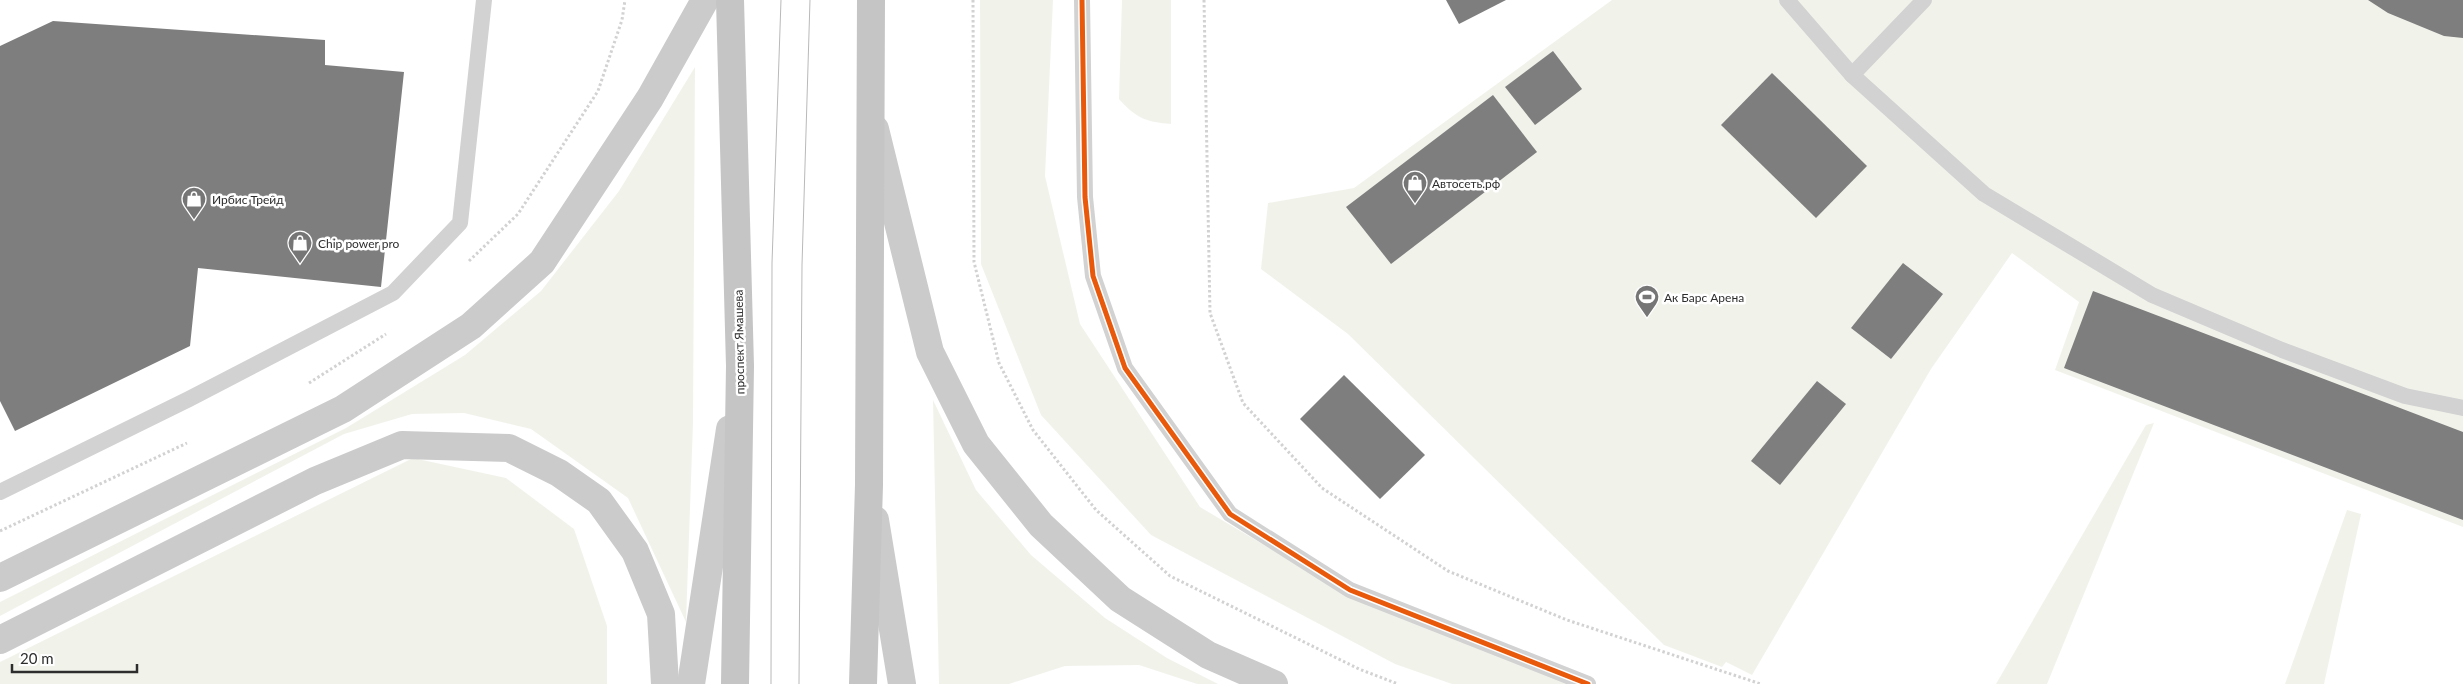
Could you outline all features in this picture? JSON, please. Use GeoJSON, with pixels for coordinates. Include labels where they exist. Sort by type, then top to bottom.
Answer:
{"type":"FeatureCollection","features":[{"type":"Feature","properties":{"kind":"main road"},"geometry":{"type":"LineString","coordinates":[[0,578],[342,409],[471,326],[542,262],[650,98],[705,0]]}},
{"type":"Feature","properties":{"kind":"main road","name":"проспект Ямашева"},"geometry":{"type":"LineString","coordinates":[[730,0],[740,366],[735,684]]}},
{"type":"Feature","properties":{"kind":"main road"},"geometry":{"type":"LineString","coordinates":[[863,684],[869,485],[871,0]]}},
{"type":"Feature","properties":{"kind":"main road"},"geometry":{"type":"LineString","coordinates":[[870,109],[930,352],[976,444],[1041,525],[1120,599],[1208,655],[1274,684]]}},
{"type":"Feature","properties":{"kind":"main road"},"geometry":{"type":"LineString","coordinates":[[691,684],[740,366]]}},
{"type":"Feature","properties":{"kind":"main road"},"geometry":{"type":"LineString","coordinates":[[0,640],[315,481],[402,445],[509,448],[559,472],[599,501],[635,551],[661,614],[665,684]]}},
{"type":"Feature","properties":{"kind":"main road"},"geometry":{"type":"LineString","coordinates":[[869,485],[902,684]]}},
{"type":"Feature","properties":{"kind":"lane"},"geometry":{"type":"LineString","coordinates":[[0,492],[189,399],[393,293],[460,223],[484,0]]}},
{"type":"Feature","properties":{"kind":"lane"},"geometry":{"type":"LineString","coordinates":[[1082,0],[1085,198],[1093,276],[1125,368],[1230,514],[1350,590],[1588,684]]}},
{"type":"Feature","properties":{"kind":"lane"},"geometry":{"type":"LineString","coordinates":[[1787,0],[1852,75],[1984,194],[2152,295],[2282,350],[2405,396],[2463,408]]}},
{"type":"Feature","properties":{"kind":"lane"},"geometry":{"type":"LineString","coordinates":[[1852,75],[1924,0]]}},
{"type":"Feature","properties":{"kind":"path"},"geometry":{"type":"LineString","coordinates":[[972,0],[974,262],[999,363],[1033,430],[1096,510],[1170,576],[1359,670],[1398,684]]}},
{"type":"Feature","properties":{"kind":"path"},"geometry":{"type":"LineString","coordinates":[[1204,0],[1210,313],[1243,403],[1322,488],[1448,572],[1567,620],[1761,684]]}},
{"type":"Feature","properties":{"kind":"shaded area"},"geometry":{"type":"Polygon","coordinates":[[[980,0],[1053,0],[1045,176],[1080,324],[1200,507],[1355,599],[1575,684],[1452,684],[1395,664],[1151,535],[1041,415],[981,264],[980,0]]]}},
{"type":"Feature","properties":{"kind":"shaded area"},"geometry":{"type":"Polygon","coordinates":[[[1122,0],[1171,0],[1171,124],[1142,118],[1131,111],[1119,99],[1122,0]]]}},
{"type":"Feature","properties":{"kind":"shaded area","name":"Ак Барс Арена"},"geometry":{"type":"Polygon","coordinates":[[[1612,0],[2463,0],[2463,527],[2055,370],[2079,302],[2012,253],[1931,369],[1752,675],[1726,662],[1722,667],[1664,645],[1348,334],[1261,269],[1268,203],[1354,188],[1612,0]]]}},
{"type":"Feature","properties":{"kind":"shaded area"},"geometry":{"type":"Polygon","coordinates":[[[695,67],[693,423],[686,622],[628,498],[531,429],[464,413],[412,414],[344,434],[0,616],[0,602],[346,428],[465,355],[541,291],[619,191],[695,67]]]}},
{"type":"Feature","properties":{"kind":"shaded area"},"geometry":{"type":"Polygon","coordinates":[[[933,400],[976,490],[1031,555],[1105,618],[1167,658],[1218,684],[1197,684],[1139,665],[1065,666],[1009,684],[939,684],[933,400]]]}},
{"type":"Feature","properties":{"kind":"shaded area"},"geometry":{"type":"Polygon","coordinates":[[[2154,423],[2047,684],[1996,684],[2146,425],[2154,423]]]}},
{"type":"Feature","properties":{"kind":"shaded area"},"geometry":{"type":"Polygon","coordinates":[[[413,458],[506,478],[574,529],[607,626],[607,684],[0,684],[0,662],[413,458]]]}},
{"type":"Feature","properties":{"kind":"shaded area"},"geometry":{"type":"Polygon","coordinates":[[[2347,510],[2361,514],[2324,684],[2285,684],[2347,510]]]}},
{"type":"Feature","properties":{"kind":"building"},"geometry":{"type":"Polygon","coordinates":[[[1446,0],[1506,0],[1459,24],[1446,0]]]}},
{"type":"Feature","properties":{"kind":"building"},"geometry":{"type":"Polygon","coordinates":[[[2368,0],[2463,0],[2463,38],[2444,36],[2388,13],[2368,0]]]}},
{"type":"Feature","properties":{"kind":"building","name":"Ирбис Трейд"},"geometry":{"type":"Polygon","coordinates":[[[53,21],[325,40],[325,65],[404,72],[381,287],[198,268],[190,346],[15,431],[0,401],[0,46],[53,21]]]}},
{"type":"Feature","properties":{"kind":"building"},"geometry":{"type":"Polygon","coordinates":[[[1553,51],[1582,89],[1535,125],[1505,87],[1553,51]]]}},
{"type":"Feature","properties":{"kind":"building"},"geometry":{"type":"Polygon","coordinates":[[[1772,73],[1867,166],[1816,218],[1721,125],[1772,73]]]}},
{"type":"Feature","properties":{"kind":"building"},"geometry":{"type":"Polygon","coordinates":[[[1493,95],[1537,152],[1391,264],[1346,207],[1493,95]]]}},
{"type":"Feature","properties":{"kind":"building"},"geometry":{"type":"Polygon","coordinates":[[[1903,263],[1943,294],[1891,359],[1851,328],[1903,263]]]}},
{"type":"Feature","properties":{"kind":"building"},"geometry":{"type":"Polygon","coordinates":[[[2093,291],[2463,432],[2463,520],[2064,368],[2093,291]]]}},
{"type":"Feature","properties":{"kind":"building"},"geometry":{"type":"Polygon","coordinates":[[[1344,375],[1425,455],[1380,499],[1300,419],[1344,375]]]}},
{"type":"Feature","properties":{"kind":"building"},"geometry":{"type":"Polygon","coordinates":[[[1817,381],[1846,404],[1780,485],[1751,461],[1817,381]]]}},
{"type":"Feature","properties":{"kind":"tram line"},"geometry":{"type":"LineString","coordinates":[[771,684],[772,263],[781,0]]}},
{"type":"Feature","properties":{"kind":"tram line"},"geometry":{"type":"LineString","coordinates":[[799,684],[802,265],[810,0]]}},
{"type":"Feature","properties":{"kind":"cycle path"},"geometry":{"type":"LineString","coordinates":[[1082,0],[1085,197],[1093,276],[1125,368],[1230,514],[1350,590],[1588,684]]}},
{"type":"Feature","properties":{"kind":"place","name":"Автосеть.рф"},"geometry":{"type":"Point","coordinates":[1415,204]}},
{"type":"Feature","properties":{"kind":"place","name":"Ирбис Трейд"},"geometry":{"type":"Point","coordinates":[194,220]}},
{"type":"Feature","properties":{"kind":"place","name":"Chip power pro"},"geometry":{"type":"Point","coordinates":[300,264]}},
{"type":"Feature","properties":{"kind":"place","name":"Ак Барс Арена"},"geometry":{"type":"Point","coordinates":[1647,318]}}]}
